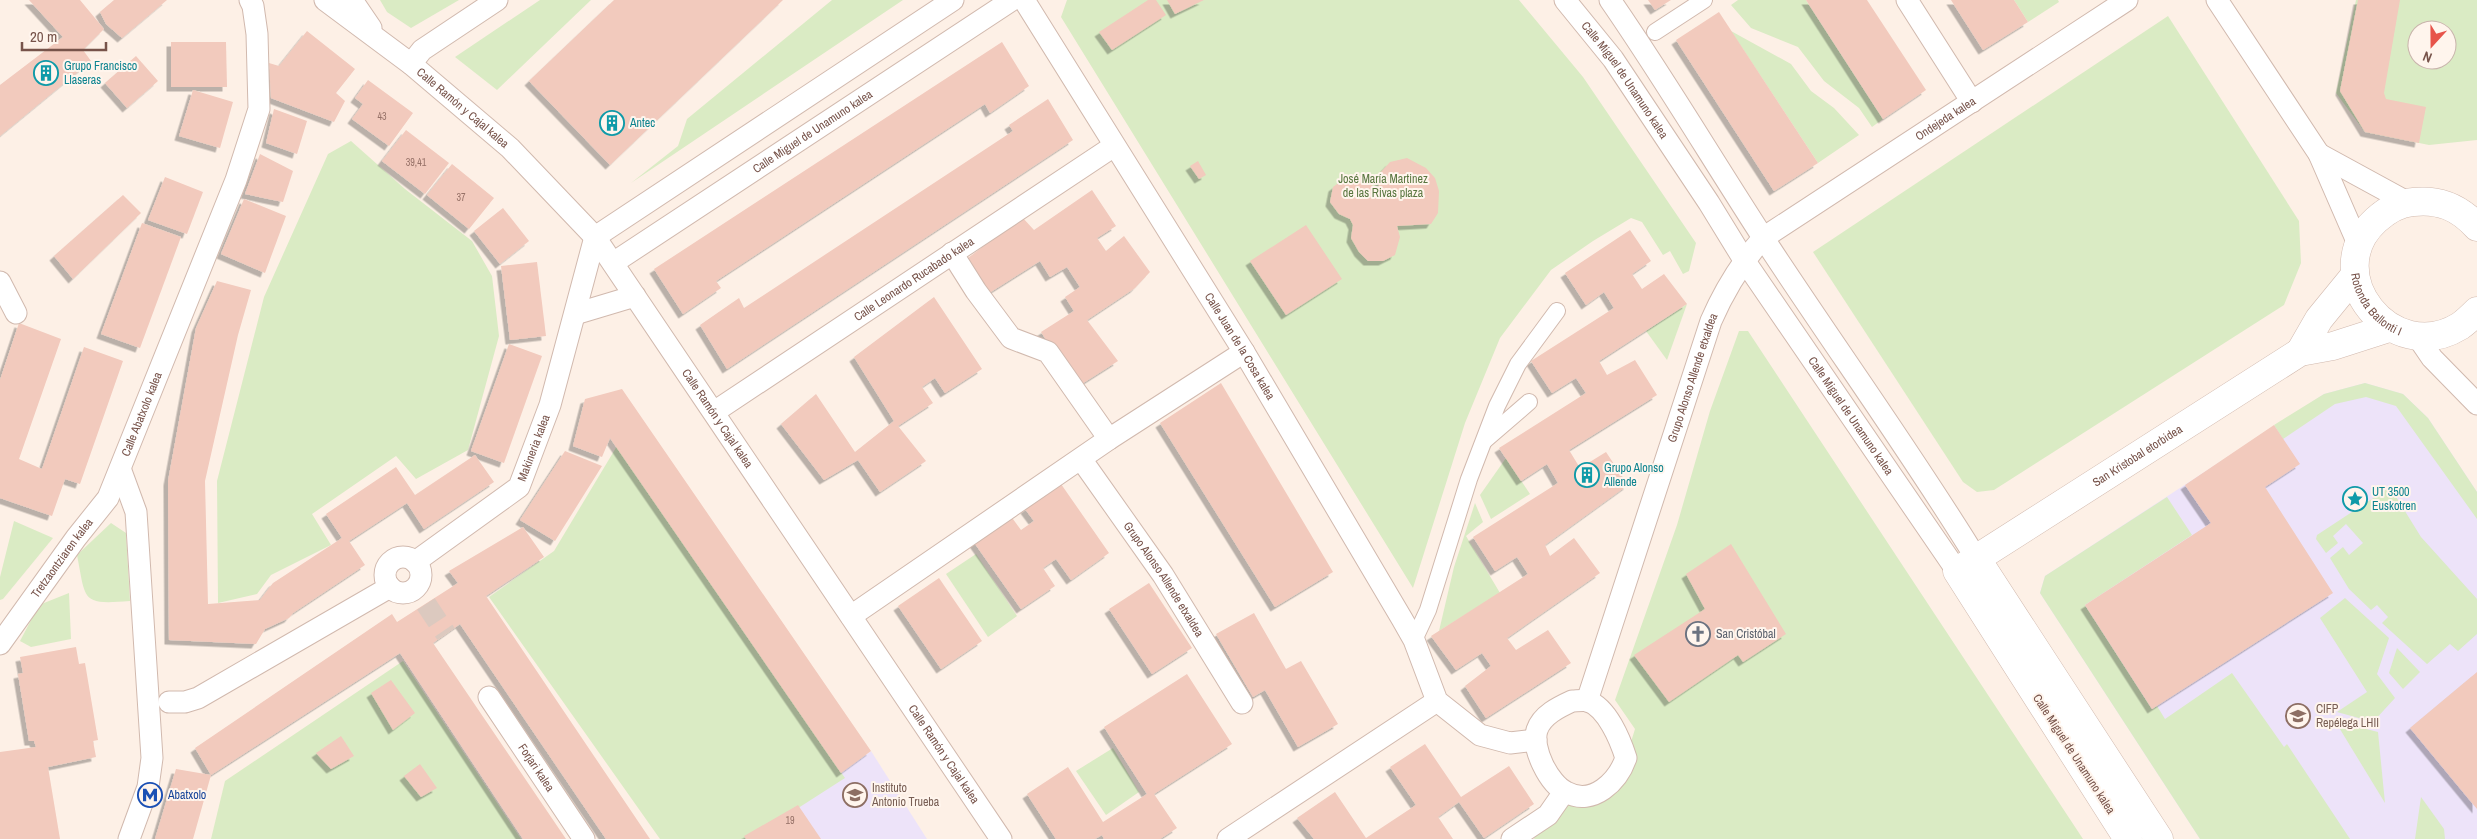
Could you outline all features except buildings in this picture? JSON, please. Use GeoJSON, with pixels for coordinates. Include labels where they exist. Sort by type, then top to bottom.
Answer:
{"type":"FeatureCollection","features":[{"type":"Feature","properties":{"kind":"street","name":"Calle Abatxolo kalea"},"geometry":{"type":"LineString","coordinates":[[129,839],[148,787],[152,758],[136,512],[121,471],[236,180],[259,108],[257,34],[253,6],[250,0]]}},
{"type":"Feature","properties":{"kind":"street","name":"Calle Ramón y Cajal kalea"},"geometry":{"type":"LineString","coordinates":[[325,0],[411,64],[510,148],[596,237],[1002,839]]}},
{"type":"Feature","properties":{"kind":"street","name":"Calle Ramón y Cajal kalea"},"geometry":{"type":"LineString","coordinates":[[352,0],[382,44]]}},
{"type":"Feature","properties":{"kind":"street"},"geometry":{"type":"LineString","coordinates":[[411,64],[422,50],[497,0]]}},
{"type":"Feature","properties":{"kind":"street"},"geometry":{"type":"LineString","coordinates":[[596,237],[953,0]]}},
{"type":"Feature","properties":{"kind":"street","name":"Calle Miguel de Unamuno kalea"},"geometry":{"type":"LineString","coordinates":[[613,263],[1012,0]]}},
{"type":"Feature","properties":{"kind":"street","name":"Calle Juan de la Cosa kalea"},"geometry":{"type":"LineString","coordinates":[[1024,0],[1244,352],[1414,640],[1437,701]]}},
{"type":"Feature","properties":{"kind":"street","name":"Calle Miguel de Unamuno kalea"},"geometry":{"type":"LineString","coordinates":[[1565,0],[1613,58],[1709,203],[1744,260],[1966,564],[2159,839]]}},
{"type":"Feature","properties":{"kind":"street","name":"Calle Miguel de Unamuno kalea"},"geometry":{"type":"LineString","coordinates":[[1610,0],[1645,50],[1763,238],[1939,498],[1966,564],[2128,839]]}},
{"type":"Feature","properties":{"kind":"street"},"geometry":{"type":"LineString","coordinates":[[1655,32],[1704,0]]}},
{"type":"Feature","properties":{"kind":"street"},"geometry":{"type":"LineString","coordinates":[[1907,0],[1972,102]]}},
{"type":"Feature","properties":{"kind":"street","name":"Ondejeda kalea"},"geometry":{"type":"LineString","coordinates":[[1763,238],[2127,0]]}},
{"type":"Feature","properties":{"kind":"street"},"geometry":{"type":"LineString","coordinates":[[2217,0],[2319,154],[2359,246]]}},
{"type":"Feature","properties":{"kind":"street","name":"Calle Leonardo Rucabado kalea"},"geometry":{"type":"LineString","coordinates":[[714,412],[1114,146]]}},
{"type":"Feature","properties":{"kind":"street"},"geometry":{"type":"LineString","coordinates":[[2319,154],[2407,202]]}},
{"type":"Feature","properties":{"kind":"street","name":"Rotonda Ballonti I"},"geometry":{"type":"LineString","coordinates":[[2477,227],[2467,215],[2448,205],[2428,200],[2407,202],[2386,211],[2370,226],[2359,246],[2356,275],[2361,296],[2372,314],[2389,328],[2417,336],[2439,335],[2460,326],[2477,311]]}},
{"type":"Feature","properties":{"kind":"street","name":"Makineria kalea"},"geometry":{"type":"LineString","coordinates":[[415,562],[519,487],[550,405],[596,237]]}},
{"type":"Feature","properties":{"kind":"street","name":"Grupo Alonso Allende etxaldea"},"geometry":{"type":"LineString","coordinates":[[1587,701],[1711,321],[1725,288],[1744,260],[1763,238]]}},
{"type":"Feature","properties":{"kind":"street"},"geometry":{"type":"LineString","coordinates":[[952,253],[976,292],[1011,338],[1048,352],[1109,439]]}},
{"type":"Feature","properties":{"kind":"street","name":"San Kristobal etorbidea"},"geometry":{"type":"LineString","coordinates":[[2300,352],[2319,318],[2356,275]]}},
{"type":"Feature","properties":{"kind":"street"},"geometry":{"type":"LineString","coordinates":[[0,282],[16,314]]}},
{"type":"Feature","properties":{"kind":"street"},"geometry":{"type":"LineString","coordinates":[[575,314],[635,296]]}},
{"type":"Feature","properties":{"kind":"street"},"geometry":{"type":"LineString","coordinates":[[1414,640],[1428,610],[1482,443],[1518,364],[1557,311]]}},
{"type":"Feature","properties":{"kind":"street","name":"San Kristobal etorbidea"},"geometry":{"type":"LineString","coordinates":[[1966,564],[2300,352],[2333,346],[2389,328]]}},
{"type":"Feature","properties":{"kind":"street"},"geometry":{"type":"LineString","coordinates":[[2417,336],[2432,358],[2477,404]]}},
{"type":"Feature","properties":{"kind":"street"},"geometry":{"type":"LineString","coordinates":[[851,616],[1109,439],[1244,352]]}},
{"type":"Feature","properties":{"kind":"street"},"geometry":{"type":"LineString","coordinates":[[1482,443],[1529,402]]}},
{"type":"Feature","properties":{"kind":"street","name":"Grupo Alonso Allende etxaldea"},"geometry":{"type":"LineString","coordinates":[[1082,458],[1163,575],[1242,703]]}},
{"type":"Feature","properties":{"kind":"street","name":"Tretzaontziaren kalea"},"geometry":{"type":"LineString","coordinates":[[0,644],[76,538],[108,498],[121,471]]}},
{"type":"Feature","properties":{"kind":"street"},"geometry":{"type":"LineString","coordinates":[[404,558],[415,562],[419,567],[421,578],[421,596],[411,592],[400,593],[390,587],[386,582],[386,571],[393,561],[404,558]]}},
{"type":"Feature","properties":{"kind":"street"},"geometry":{"type":"LineString","coordinates":[[169,702],[185,702],[198,698],[390,587]]}},
{"type":"Feature","properties":{"kind":"street","name":"Forjari kalea"},"geometry":{"type":"LineString","coordinates":[[489,697],[584,839]]}},
{"type":"Feature","properties":{"kind":"street"},"geometry":{"type":"LineString","coordinates":[[1228,839],[1437,701],[1480,735],[1510,743],[1536,740]]}},
{"type":"Feature","properties":{"kind":"street"},"geometry":{"type":"LineString","coordinates":[[1572,701],[1587,701],[1600,710],[1613,728],[1626,758],[1621,773],[1609,786],[1590,796],[1576,796],[1564,792],[1541,762],[1537,753],[1537,730],[1543,719],[1556,709],[1572,701]]}},
{"type":"Feature","properties":{"kind":"street"},"geometry":{"type":"LineString","coordinates":[[1512,839],[1548,816],[1564,792]]}},
{"type":"Feature","properties":{"kind":"shaded area","name":"CIFP Repélega LHII"},"geometry":{"type":"Polygon","coordinates":[[[2365,383],[2403,394],[2428,418],[2477,492],[2477,839],[2200,839],[2040,593],[2045,576],[2324,394],[2365,383]]]}},
{"type":"Feature","properties":{"kind":"shaded area","name":"Instituto Antonio Trueba"},"geometry":{"type":"Polygon","coordinates":[[[871,751],[927,839],[749,839],[871,751]]]}},
{"type":"Feature","properties":{"kind":"green space"},"geometry":{"type":"Polygon","coordinates":[[[380,0],[459,0],[411,28],[387,12],[380,0]]]}},
{"type":"Feature","properties":{"kind":"green space"},"geometry":{"type":"Polygon","coordinates":[[[540,0],[591,0],[497,90],[455,57],[540,0]]]}},
{"type":"Feature","properties":{"kind":"green space"},"geometry":{"type":"Polygon","coordinates":[[[832,0],[903,0],[631,183],[678,146],[687,119],[832,0]]]}},
{"type":"Feature","properties":{"kind":"green space","name":"José María Martinez de las Rivas plaza"},"geometry":{"type":"Polygon","coordinates":[[[1067,0],[1519,0],[1583,77],[1696,243],[1689,271],[1683,274],[1670,251],[1663,255],[1642,222],[1631,218],[1551,270],[1500,338],[1465,423],[1413,588],[1061,17],[1067,0]]]}},
{"type":"Feature","properties":{"kind":"green space"},"geometry":{"type":"Polygon","coordinates":[[[1738,0],[1806,0],[1883,119],[1872,127],[1859,108],[1824,81],[1798,47],[1751,28],[1731,5],[1738,0]]]}},
{"type":"Feature","properties":{"kind":"green space"},"geometry":{"type":"Polygon","coordinates":[[[2014,0],[2058,0],[2059,2],[2028,22],[2014,0]]]}},
{"type":"Feature","properties":{"kind":"green space"},"geometry":{"type":"Polygon","coordinates":[[[2356,0],[2477,0],[2477,140],[2429,145],[2365,132],[2336,93],[2356,0]]]}},
{"type":"Feature","properties":{"kind":"green space"},"geometry":{"type":"Polygon","coordinates":[[[2168,16],[2299,221],[2301,263],[2284,305],[1994,490],[1977,492],[1963,482],[1813,252],[2168,16]]]}},
{"type":"Feature","properties":{"kind":"green space"},"geometry":{"type":"Polygon","coordinates":[[[1731,31],[1791,64],[1811,91],[1834,108],[1859,135],[1818,163],[1731,31]]]}},
{"type":"Feature","properties":{"kind":"green space"},"geometry":{"type":"Polygon","coordinates":[[[351,141],[405,189],[472,241],[492,276],[499,336],[468,450],[416,479],[396,456],[312,514],[331,545],[271,575],[257,594],[218,603],[217,481],[264,297],[328,154],[351,141]]]}},
{"type":"Feature","properties":{"kind":"green space"},"geometry":{"type":"Polygon","coordinates":[[[1687,304],[1667,360],[1646,331],[1687,304]]]}},
{"type":"Feature","properties":{"kind":"green space"},"geometry":{"type":"Polygon","coordinates":[[[1739,331],[1748,331],[2083,839],[1534,839],[1556,783],[1590,795],[1626,758],[1635,729],[1615,700],[1677,525],[1710,411],[1739,331]]]}},
{"type":"Feature","properties":{"kind":"green space"},"geometry":{"type":"Polygon","coordinates":[[[2365,383],[2403,394],[2428,418],[2477,492],[2477,519],[2396,406],[2366,397],[2335,404],[2283,439],[2274,425],[2324,394],[2365,383]]]}},
{"type":"Feature","properties":{"kind":"green space"},"geometry":{"type":"Polygon","coordinates":[[[617,446],[845,778],[750,839],[660,839],[489,597],[554,551],[617,446]]]}},
{"type":"Feature","properties":{"kind":"green space"},"geometry":{"type":"Polygon","coordinates":[[[1506,458],[1530,494],[1491,519],[1480,495],[1506,458]]]}},
{"type":"Feature","properties":{"kind":"green space"},"geometry":{"type":"Polygon","coordinates":[[[2390,487],[2421,537],[2477,599],[2477,634],[2458,651],[2450,644],[2427,664],[2382,623],[2388,617],[2377,605],[2371,610],[2349,589],[2330,558],[2343,547],[2349,555],[2363,543],[2346,524],[2333,536],[2338,543],[2326,553],[2316,539],[2317,535],[2390,487]]]}},
{"type":"Feature","properties":{"kind":"green space"},"geometry":{"type":"Polygon","coordinates":[[[2167,497],[2192,535],[2085,605],[2152,709],[2157,706],[2165,719],[2232,673],[2284,747],[2287,744],[2350,839],[2200,839],[2040,593],[2045,576],[2167,497]]]}},
{"type":"Feature","properties":{"kind":"green space"},"geometry":{"type":"Polygon","coordinates":[[[1475,503],[1483,522],[1466,536],[1500,593],[1439,631],[1454,567],[1475,503]]]}},
{"type":"Feature","properties":{"kind":"green space"},"geometry":{"type":"Polygon","coordinates":[[[14,521],[53,538],[3,599],[0,600],[0,577],[14,521]]]}},
{"type":"Feature","properties":{"kind":"green space"},"geometry":{"type":"Polygon","coordinates":[[[111,523],[126,533],[130,601],[102,602],[94,600],[88,597],[82,582],[77,555],[111,523]]]}},
{"type":"Feature","properties":{"kind":"green space"},"geometry":{"type":"Polygon","coordinates":[[[976,554],[1017,616],[988,637],[946,574],[976,554]]]}},
{"type":"Feature","properties":{"kind":"green space"},"geometry":{"type":"Polygon","coordinates":[[[69,593],[71,639],[31,647],[20,641],[39,605],[69,593]]]}},
{"type":"Feature","properties":{"kind":"green space"},"geometry":{"type":"Polygon","coordinates":[[[2345,598],[2389,638],[2377,674],[2395,698],[2373,722],[2337,712],[2367,692],[2320,618],[2345,598]]]}},
{"type":"Feature","properties":{"kind":"green space"},"geometry":{"type":"Polygon","coordinates":[[[2397,648],[2420,672],[2403,689],[2389,673],[2397,648]]]}},
{"type":"Feature","properties":{"kind":"green space"},"geometry":{"type":"Polygon","coordinates":[[[403,661],[521,839],[211,839],[225,781],[403,661]]]}},
{"type":"Feature","properties":{"kind":"green space"},"geometry":{"type":"Polygon","coordinates":[[[2335,721],[2378,732],[2385,803],[2335,721]]]}},
{"type":"Feature","properties":{"kind":"green space"},"geometry":{"type":"Polygon","coordinates":[[[1113,748],[1139,792],[1106,815],[1076,771],[1113,748]]]}},
{"type":"Feature","properties":{"kind":"green space"},"geometry":{"type":"Polygon","coordinates":[[[2421,797],[2444,829],[2445,839],[2415,839],[2421,797]]]}},
{"type":"Feature","properties":{"kind":"tunnel"},"geometry":{"type":"LineString","coordinates":[[426,604],[446,634]]}},
{"type":"Feature","properties":{"kind":"place","name":"Grupo Francisco Llaseras"},"geometry":{"type":"Point","coordinates":[46,73]}},
{"type":"Feature","properties":{"kind":"place","name":"Antec"},"geometry":{"type":"Point","coordinates":[612,123]}},
{"type":"Feature","properties":{"kind":"place","name":"Grupo Alonso Allende"},"geometry":{"type":"Point","coordinates":[1587,475]}},
{"type":"Feature","properties":{"kind":"place","name":"UT 3500 Euskotren"},"geometry":{"type":"Point","coordinates":[2355,499]}},
{"type":"Feature","properties":{"kind":"place","name":"San Cristóbal"},"geometry":{"type":"Point","coordinates":[1698,634]}},
{"type":"Feature","properties":{"kind":"place","name":"CIFP Repélega LHII"},"geometry":{"type":"Point","coordinates":[2298,716]}},
{"type":"Feature","properties":{"kind":"place","name":"Abatxolo"},"geometry":{"type":"Point","coordinates":[150,795]}},
{"type":"Feature","properties":{"kind":"place","name":"Instituto Antonio Trueba"},"geometry":{"type":"Point","coordinates":[855,795]}}]}
